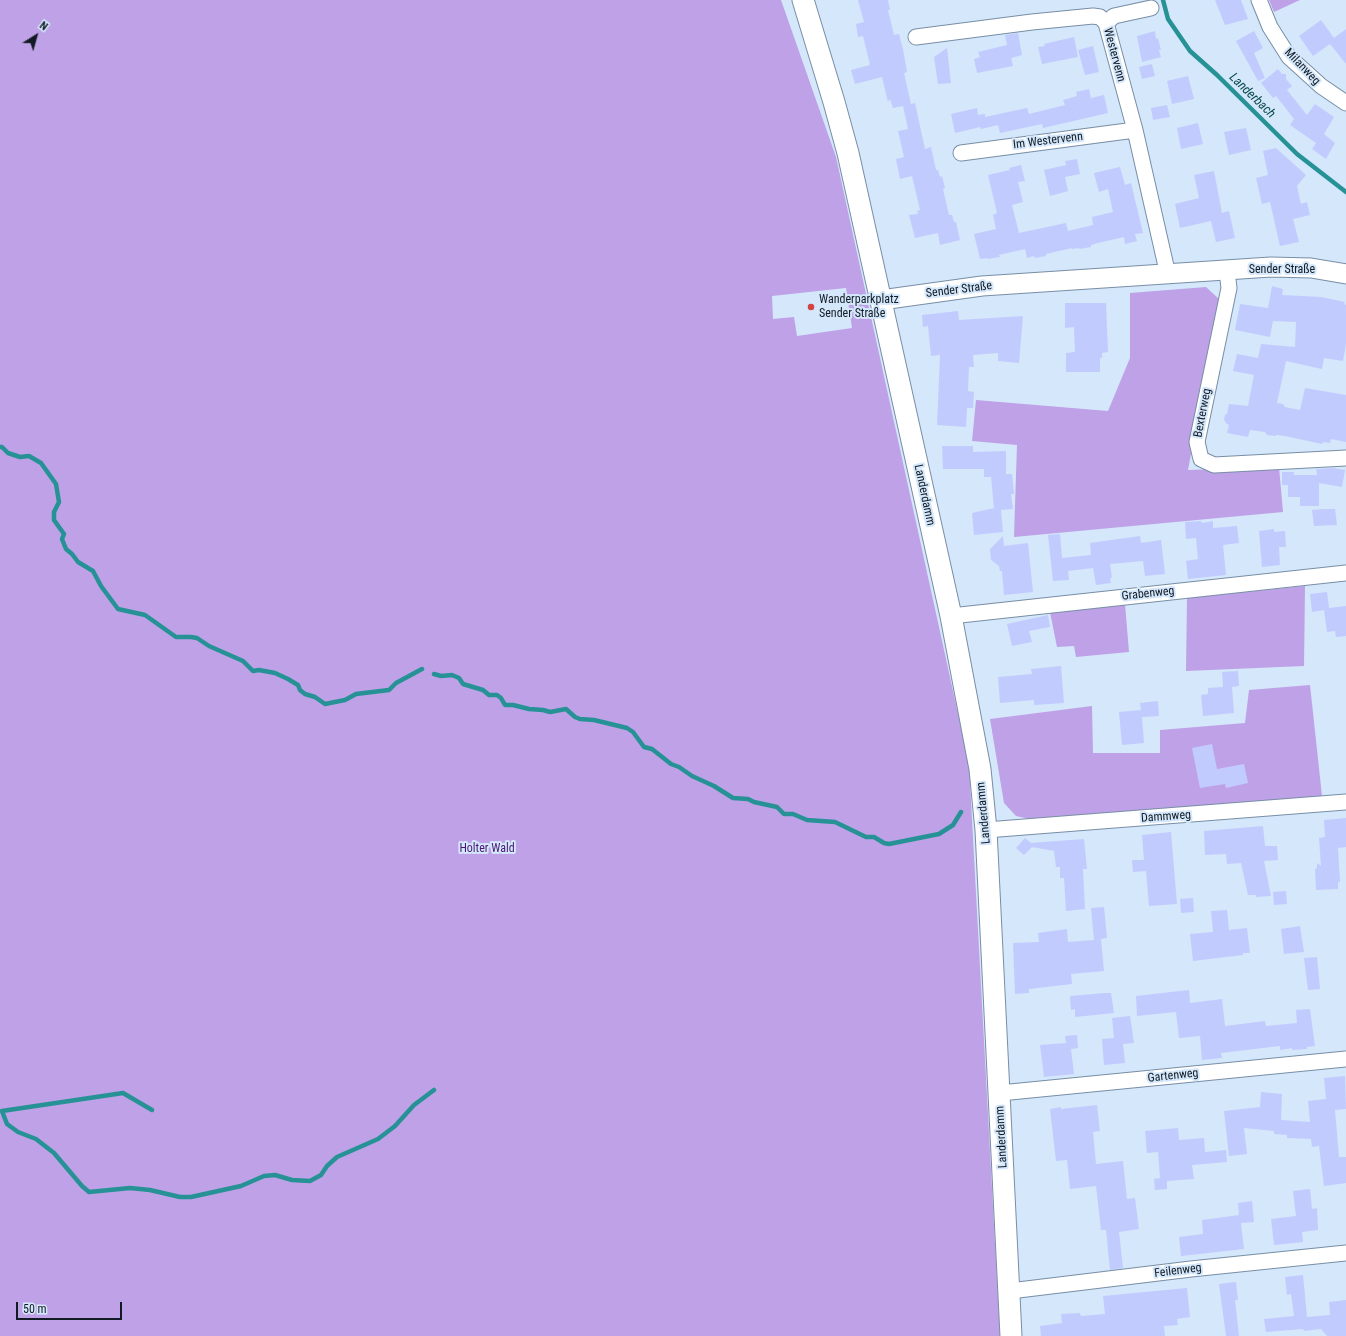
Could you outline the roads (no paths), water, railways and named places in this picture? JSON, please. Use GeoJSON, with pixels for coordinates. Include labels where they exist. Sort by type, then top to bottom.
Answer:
{"type":"FeatureCollection","features":[{"type":"Feature","properties":{"kind":"main road"},"geometry":{"type":"LineString","coordinates":[[803,0],[846,146],[881,300]]}},
{"type":"Feature","properties":{"kind":"main road","name":"Landerdamm"},"geometry":{"type":"LineString","coordinates":[[881,300],[951,616],[980,769],[986,830],[1010,1291],[1011,1336]]}},
{"type":"Feature","properties":{"kind":"street","name":"Milanweg"},"geometry":{"type":"LineString","coordinates":[[1259,0],[1270,27],[1289,57],[1320,86],[1346,103]]}},
{"type":"Feature","properties":{"kind":"street"},"geometry":{"type":"LineString","coordinates":[[1106,23],[1114,16],[1151,8]]}},
{"type":"Feature","properties":{"kind":"street","name":"Westervenn"},"geometry":{"type":"LineString","coordinates":[[916,37],[1032,22],[1093,16],[1100,17],[1106,23],[1135,130],[1168,275]]}},
{"type":"Feature","properties":{"kind":"street","name":"Im Westervenn"},"geometry":{"type":"LineString","coordinates":[[961,153],[1135,130]]}},
{"type":"Feature","properties":{"kind":"street","name":"Sender Straße"},"geometry":{"type":"LineString","coordinates":[[881,300],[982,286],[1272,267],[1311,268],[1346,274]]}},
{"type":"Feature","properties":{"kind":"street","name":"Bexterweg"},"geometry":{"type":"LineString","coordinates":[[1227,271],[1229,288],[1197,442],[1201,459],[1214,465],[1346,458]]}},
{"type":"Feature","properties":{"kind":"street","name":"Grabenweg"},"geometry":{"type":"LineString","coordinates":[[951,616],[1346,573]]}},
{"type":"Feature","properties":{"kind":"street","name":"Dammweg"},"geometry":{"type":"LineString","coordinates":[[986,830],[1346,802]]}},
{"type":"Feature","properties":{"kind":"street","name":"Gartenweg"},"geometry":{"type":"LineString","coordinates":[[1000,1093],[1346,1059]]}},
{"type":"Feature","properties":{"kind":"street","name":"Feilenweg"},"geometry":{"type":"LineString","coordinates":[[1010,1291],[1191,1269],[1346,1253]]}},
{"type":"Feature","properties":{"kind":"waterway","name":"Landerbach"},"geometry":{"type":"LineString","coordinates":[[1163,0],[1168,19],[1190,51],[1217,75],[1297,154],[1346,192]]}},
{"type":"Feature","properties":{"kind":"waterway"},"geometry":{"type":"LineString","coordinates":[[0,447],[8,453],[20,457],[29,456],[41,463],[56,484],[59,502],[54,512],[54,520],[64,534],[62,539],[66,549],[78,562],[93,571],[101,586],[118,609],[145,615],[176,637],[197,638],[209,646],[243,661],[253,671],[259,670],[275,673],[298,685],[300,690],[305,694],[315,697],[325,704],[345,700],[356,694],[389,690],[396,683],[422,669]]}},
{"type":"Feature","properties":{"kind":"waterway"},"geometry":{"type":"LineString","coordinates":[[434,674],[441,676],[452,675],[459,678],[463,684],[483,690],[489,695],[497,695],[501,698],[505,705],[513,705],[550,712],[566,709],[575,717],[580,719],[594,720],[627,728],[633,732],[644,747],[652,749],[671,764],[714,786],[733,798],[748,799],[754,802],[777,807],[784,814],[793,814],[807,820],[835,822],[866,837],[874,837],[884,843],[889,844],[939,834],[953,825],[961,812]]}},
{"type":"Feature","properties":{"kind":"waterway"},"geometry":{"type":"LineString","coordinates":[[152,1110],[123,1093],[2,1111],[7,1124],[18,1132],[36,1139],[54,1153],[82,1186],[89,1192],[130,1188],[150,1190],[180,1197],[191,1197],[241,1186],[264,1176],[275,1175],[292,1180],[310,1181],[321,1175],[327,1166],[337,1157],[378,1139],[395,1126],[414,1105],[434,1090]]}},
{"type":"Feature","properties":{"kind":"place","name":"Wanderparkplatz Sender Straße"},"geometry":{"type":"Point","coordinates":[811,307]}},
{"type":"Feature","properties":{"kind":"park label","name":"Holter Wald"},"geometry":{"type":"Point","coordinates":[487,849]}}]}
